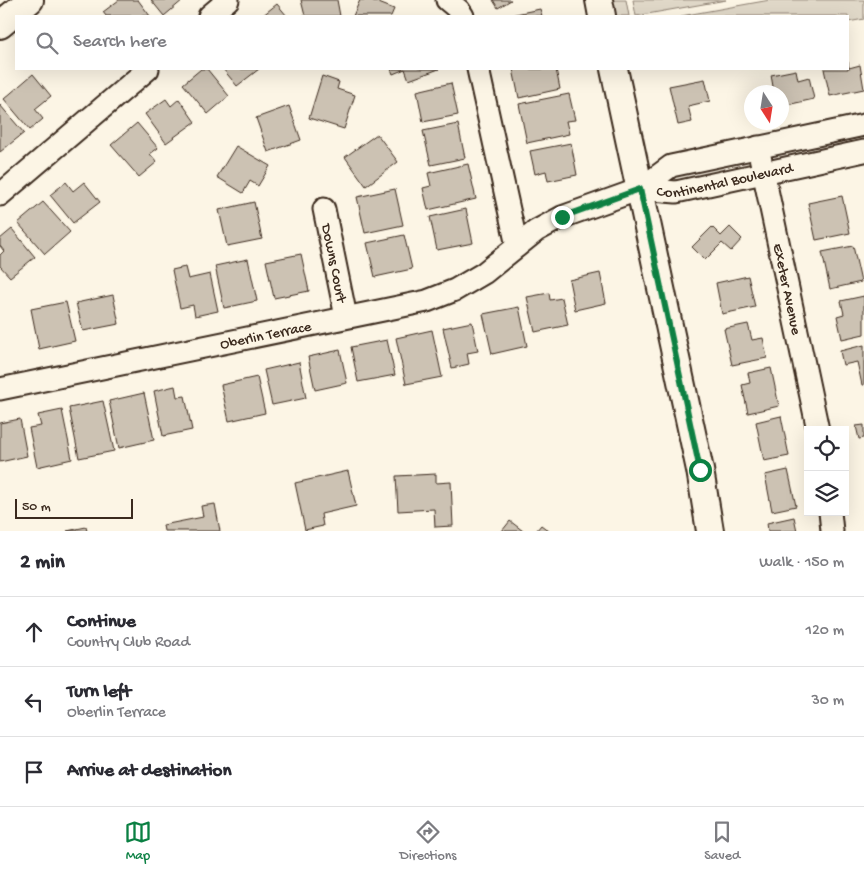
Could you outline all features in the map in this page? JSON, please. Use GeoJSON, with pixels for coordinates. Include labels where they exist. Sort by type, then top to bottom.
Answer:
{"type":"FeatureCollection","features":[{"type":"Feature","properties":{"kind":"main road"},"geometry":{"type":"LineString","coordinates":[[0,25],[30,0]]}},
{"type":"Feature","properties":{"kind":"main road"},"geometry":{"type":"LineString","coordinates":[[598,0],[602,15]]}},
{"type":"Feature","properties":{"kind":"main road"},"geometry":{"type":"LineString","coordinates":[[614,70],[700,470],[710,531]]}},
{"type":"Feature","properties":{"kind":"street"},"geometry":{"type":"LineString","coordinates":[[210,15],[228,0]]}},
{"type":"Feature","properties":{"kind":"street"},"geometry":{"type":"LineString","coordinates":[[447,0],[460,10],[462,15]]}},
{"type":"Feature","properties":{"kind":"street"},"geometry":{"type":"LineString","coordinates":[[0,195],[147,70]]}},
{"type":"Feature","properties":{"kind":"street"},"geometry":{"type":"LineString","coordinates":[[478,70],[517,246]]}},
{"type":"Feature","properties":{"kind":"street","name":"Continental Boulevard"},"geometry":{"type":"LineString","coordinates":[[640,189],[671,166],[864,125]]}},
{"type":"Feature","properties":{"kind":"street","name":"Exeter Avenue"},"geometry":{"type":"LineString","coordinates":[[758,147],[817,426]]}},
{"type":"Feature","properties":{"kind":"street","name":"Continental Boulevard"},"geometry":{"type":"LineString","coordinates":[[640,189],[676,192],[864,151]]}},
{"type":"Feature","properties":{"kind":"street","name":"Oberlin Terrace"},"geometry":{"type":"LineString","coordinates":[[0,389],[427,301],[455,290],[484,273],[536,231],[562,217],[640,189]]}},
{"type":"Feature","properties":{"kind":"street","name":"Downs Court"},"geometry":{"type":"LineString","coordinates":[[324,209],[346,317]]}},
{"type":"Feature","properties":{"kind":"street"},"geometry":{"type":"LineString","coordinates":[[830,516],[832,531]]}},
{"type":"Feature","properties":{"kind":"shaded area"},"geometry":{"type":"Polygon","coordinates":[[[607,0],[626,0],[629,15],[610,15],[607,0]]]}},
{"type":"Feature","properties":{"kind":"shaded area"},"geometry":{"type":"Polygon","coordinates":[[[633,0],[726,0],[642,15],[636,15],[633,0]]]}},
{"type":"Feature","properties":{"kind":"shaded area"},"geometry":{"type":"Polygon","coordinates":[[[770,0],[864,0],[864,19],[849,22],[849,15],[687,15],[770,0]]]}},
{"type":"Feature","properties":{"kind":"building"},"geometry":{"type":"Polygon","coordinates":[[[119,0],[138,0],[149,15],[105,15],[103,12],[119,0]]]}},
{"type":"Feature","properties":{"kind":"building"},"geometry":{"type":"Polygon","coordinates":[[[151,0],[183,0],[165,15],[151,0]]]}},
{"type":"Feature","properties":{"kind":"building"},"geometry":{"type":"Polygon","coordinates":[[[301,0],[337,0],[340,15],[305,15],[301,0]]]}},
{"type":"Feature","properties":{"kind":"building"},"geometry":{"type":"Polygon","coordinates":[[[360,0],[371,0],[394,9],[391,15],[353,15],[360,0]]]}},
{"type":"Feature","properties":{"kind":"building"},"geometry":{"type":"Polygon","coordinates":[[[493,0],[511,0],[498,8],[493,0]]]}},
{"type":"Feature","properties":{"kind":"building"},"geometry":{"type":"Polygon","coordinates":[[[277,4],[286,15],[263,15],[277,4]]]}},
{"type":"Feature","properties":{"kind":"building"},"geometry":{"type":"Polygon","coordinates":[[[540,9],[542,15],[511,15],[540,9]]]}},
{"type":"Feature","properties":{"kind":"building"},"geometry":{"type":"Polygon","coordinates":[[[860,65],[864,89],[830,96],[824,70],[849,70],[849,68],[860,65]]]}},
{"type":"Feature","properties":{"kind":"building"},"geometry":{"type":"Polygon","coordinates":[[[200,70],[208,70],[229,96],[208,114],[183,84],[200,70]]]}},
{"type":"Feature","properties":{"kind":"building"},"geometry":{"type":"Polygon","coordinates":[[[224,70],[258,70],[237,86],[224,70]]]}},
{"type":"Feature","properties":{"kind":"building"},"geometry":{"type":"Polygon","coordinates":[[[391,70],[403,70],[393,74],[391,70]]]}},
{"type":"Feature","properties":{"kind":"building"},"geometry":{"type":"Polygon","coordinates":[[[405,70],[436,70],[409,80],[405,70]]]}},
{"type":"Feature","properties":{"kind":"building"},"geometry":{"type":"Polygon","coordinates":[[[513,70],[556,70],[560,89],[519,98],[513,70]]]}},
{"type":"Feature","properties":{"kind":"building"},"geometry":{"type":"Polygon","coordinates":[[[796,70],[798,80],[809,77],[814,99],[789,104],[789,85],[773,85],[771,75],[796,70]]]}},
{"type":"Feature","properties":{"kind":"building"},"geometry":{"type":"Polygon","coordinates":[[[33,74],[51,96],[35,109],[43,119],[30,130],[4,99],[33,74]]]}},
{"type":"Feature","properties":{"kind":"building"},"geometry":{"type":"Polygon","coordinates":[[[322,76],[339,82],[337,89],[355,95],[344,129],[309,118],[322,76]]]}},
{"type":"Feature","properties":{"kind":"building"},"geometry":{"type":"Polygon","coordinates":[[[705,79],[710,101],[688,106],[692,122],[678,125],[669,86],[705,79]]]}},
{"type":"Feature","properties":{"kind":"building"},"geometry":{"type":"Polygon","coordinates":[[[451,83],[458,115],[423,122],[417,91],[451,83]]]}},
{"type":"Feature","properties":{"kind":"building"},"geometry":{"type":"Polygon","coordinates":[[[569,94],[575,120],[566,121],[569,134],[527,143],[519,104],[569,94]]]}},
{"type":"Feature","properties":{"kind":"building"},"geometry":{"type":"Polygon","coordinates":[[[166,99],[171,106],[179,99],[195,122],[166,143],[145,114],[166,99]]]}},
{"type":"Feature","properties":{"kind":"building"},"geometry":{"type":"Polygon","coordinates":[[[0,105],[24,133],[0,152],[0,105]]]}},
{"type":"Feature","properties":{"kind":"building"},"geometry":{"type":"Polygon","coordinates":[[[289,106],[301,140],[268,152],[256,118],[289,106]]]}},
{"type":"Feature","properties":{"kind":"building"},"geometry":{"type":"Polygon","coordinates":[[[137,123],[158,148],[150,154],[157,162],[139,177],[111,145],[137,123]]]}},
{"type":"Feature","properties":{"kind":"building"},"geometry":{"type":"Polygon","coordinates":[[[458,124],[465,158],[431,165],[423,131],[458,124]]]}},
{"type":"Feature","properties":{"kind":"building"},"geometry":{"type":"Polygon","coordinates":[[[377,134],[398,162],[366,186],[345,157],[377,134]]]}},
{"type":"Feature","properties":{"kind":"building"},"geometry":{"type":"Polygon","coordinates":[[[571,143],[577,175],[548,181],[546,171],[535,174],[530,151],[571,143]]]}},
{"type":"Feature","properties":{"kind":"building"},"geometry":{"type":"Polygon","coordinates":[[[236,146],[270,166],[258,186],[250,181],[243,193],[217,177],[236,146]]]}},
{"type":"Feature","properties":{"kind":"building"},"geometry":{"type":"Polygon","coordinates":[[[468,164],[476,199],[428,210],[423,188],[431,186],[428,173],[468,164]]]}},
{"type":"Feature","properties":{"kind":"building"},"geometry":{"type":"Polygon","coordinates":[[[66,182],[73,191],[84,182],[100,202],[73,223],[50,195],[66,182]]]}},
{"type":"Feature","properties":{"kind":"building"},"geometry":{"type":"Polygon","coordinates":[[[395,189],[403,225],[365,233],[357,197],[395,189]]]}},
{"type":"Feature","properties":{"kind":"building"},"geometry":{"type":"Polygon","coordinates":[[[842,196],[850,233],[816,240],[808,203],[842,196]]]}},
{"type":"Feature","properties":{"kind":"building"},"geometry":{"type":"Polygon","coordinates":[[[43,202],[70,232],[45,254],[18,223],[43,202]]]}},
{"type":"Feature","properties":{"kind":"building"},"geometry":{"type":"Polygon","coordinates":[[[254,202],[262,239],[227,246],[219,210],[254,202]]]}},
{"type":"Feature","properties":{"kind":"building"},"geometry":{"type":"Polygon","coordinates":[[[466,209],[473,243],[437,250],[430,217],[466,209]]]}},
{"type":"Feature","properties":{"kind":"building"},"geometry":{"type":"Polygon","coordinates":[[[712,227],[721,236],[730,227],[742,239],[731,251],[722,243],[705,260],[692,247],[712,227]]]}},
{"type":"Feature","properties":{"kind":"building"},"geometry":{"type":"Polygon","coordinates":[[[12,229],[35,257],[10,277],[0,266],[0,255],[4,251],[0,246],[0,239],[12,229]]]}},
{"type":"Feature","properties":{"kind":"building"},"geometry":{"type":"Polygon","coordinates":[[[404,235],[412,269],[375,277],[367,243],[404,235]]]}},
{"type":"Feature","properties":{"kind":"building"},"geometry":{"type":"Polygon","coordinates":[[[853,246],[861,282],[830,289],[822,252],[853,246]]]}},
{"type":"Feature","properties":{"kind":"building"},"geometry":{"type":"Polygon","coordinates":[[[301,254],[309,291],[274,298],[266,261],[301,254]]]}},
{"type":"Feature","properties":{"kind":"building"},"geometry":{"type":"Polygon","coordinates":[[[248,259],[257,301],[224,308],[215,266],[248,259]]]}},
{"type":"Feature","properties":{"kind":"building"},"geometry":{"type":"Polygon","coordinates":[[[185,267],[188,279],[210,274],[218,311],[195,316],[193,305],[180,308],[172,270],[185,267]]]}},
{"type":"Feature","properties":{"kind":"building"},"geometry":{"type":"Polygon","coordinates":[[[600,273],[606,303],[575,310],[569,280],[600,273]]]}},
{"type":"Feature","properties":{"kind":"building"},"geometry":{"type":"Polygon","coordinates":[[[748,276],[755,307],[722,314],[716,283],[748,276]]]}},
{"type":"Feature","properties":{"kind":"building"},"geometry":{"type":"Polygon","coordinates":[[[549,293],[550,300],[562,298],[568,325],[535,332],[527,297],[549,293]]]}},
{"type":"Feature","properties":{"kind":"building"},"geometry":{"type":"Polygon","coordinates":[[[113,295],[119,324],[83,331],[76,303],[113,295]]]}},
{"type":"Feature","properties":{"kind":"building"},"geometry":{"type":"Polygon","coordinates":[[[864,296],[864,334],[842,339],[837,316],[844,314],[841,301],[864,296]]]}},
{"type":"Feature","properties":{"kind":"building"},"geometry":{"type":"Polygon","coordinates":[[[66,302],[75,341],[39,349],[31,309],[66,302]]]}},
{"type":"Feature","properties":{"kind":"building"},"geometry":{"type":"Polygon","coordinates":[[[519,307],[527,346],[492,354],[483,314],[519,307]]]}},
{"type":"Feature","properties":{"kind":"building"},"geometry":{"type":"Polygon","coordinates":[[[472,322],[478,351],[467,353],[469,364],[452,368],[443,328],[472,322]]]}},
{"type":"Feature","properties":{"kind":"building"},"geometry":{"type":"Polygon","coordinates":[[[748,324],[752,340],[763,338],[767,358],[732,365],[724,329],[748,324]]]}},
{"type":"Feature","properties":{"kind":"building"},"geometry":{"type":"Polygon","coordinates":[[[432,330],[442,377],[406,384],[396,338],[432,330]]]}},
{"type":"Feature","properties":{"kind":"building"},"geometry":{"type":"Polygon","coordinates":[[[387,340],[395,375],[358,382],[351,347],[387,340]]]}},
{"type":"Feature","properties":{"kind":"building"},"geometry":{"type":"Polygon","coordinates":[[[864,345],[864,385],[862,385],[857,362],[843,365],[840,351],[864,345]]]}},
{"type":"Feature","properties":{"kind":"building"},"geometry":{"type":"Polygon","coordinates":[[[340,350],[347,383],[315,390],[308,357],[340,350]]]}},
{"type":"Feature","properties":{"kind":"building"},"geometry":{"type":"Polygon","coordinates":[[[299,362],[306,398],[272,405],[264,370],[299,362]]]}},
{"type":"Feature","properties":{"kind":"building"},"geometry":{"type":"Polygon","coordinates":[[[771,368],[779,406],[748,413],[742,385],[750,383],[748,373],[771,368]]]}},
{"type":"Feature","properties":{"kind":"building"},"geometry":{"type":"Polygon","coordinates":[[[257,377],[265,413],[229,421],[221,385],[257,377]]]}},
{"type":"Feature","properties":{"kind":"building"},"geometry":{"type":"Polygon","coordinates":[[[175,386],[177,397],[185,396],[192,430],[163,436],[154,391],[175,386]]]}},
{"type":"Feature","properties":{"kind":"building"},"geometry":{"type":"Polygon","coordinates":[[[144,393],[154,440],[119,448],[109,401],[144,393]]]}},
{"type":"Feature","properties":{"kind":"building"},"geometry":{"type":"Polygon","coordinates":[[[103,401],[114,451],[79,458],[69,408],[103,401]]]}},
{"type":"Feature","properties":{"kind":"building"},"geometry":{"type":"Polygon","coordinates":[[[62,410],[72,459],[37,467],[29,428],[41,426],[38,415],[62,410]]]}},
{"type":"Feature","properties":{"kind":"building"},"geometry":{"type":"Polygon","coordinates":[[[781,416],[789,456],[764,461],[756,422],[781,416]]]}},
{"type":"Feature","properties":{"kind":"building"},"geometry":{"type":"Polygon","coordinates":[[[20,419],[27,456],[0,462],[0,423],[20,419]]]}},
{"type":"Feature","properties":{"kind":"building"},"geometry":{"type":"Polygon","coordinates":[[[864,425],[864,438],[859,439],[856,426],[864,425]]]}},
{"type":"Feature","properties":{"kind":"building"},"geometry":{"type":"Polygon","coordinates":[[[788,470],[796,506],[772,511],[765,475],[788,470]]]}},
{"type":"Feature","properties":{"kind":"building"},"geometry":{"type":"Polygon","coordinates":[[[348,471],[356,506],[321,514],[323,526],[305,530],[295,483],[348,471]]]}},
{"type":"Feature","properties":{"kind":"building"},"geometry":{"type":"Polygon","coordinates":[[[436,474],[436,483],[451,482],[453,526],[435,527],[434,509],[398,511],[396,476],[436,474]]]}},
{"type":"Feature","properties":{"kind":"building"},"geometry":{"type":"Polygon","coordinates":[[[215,504],[220,531],[164,531],[163,525],[203,517],[201,506],[215,504]]]}},
{"type":"Feature","properties":{"kind":"building"},"geometry":{"type":"Polygon","coordinates":[[[794,517],[797,531],[768,531],[767,523],[794,517]]]}},
{"type":"Feature","properties":{"kind":"building"},"geometry":{"type":"Polygon","coordinates":[[[510,521],[523,531],[502,531],[510,521]]]}},
{"type":"Feature","properties":{"kind":"building"},"geometry":{"type":"Polygon","coordinates":[[[541,525],[549,531],[536,531],[541,525]]]}},
{"type":"Feature","properties":{"kind":"building"},"geometry":{"type":"Polygon","coordinates":[[[86,527],[87,531],[67,531],[86,527]]]}},
{"type":"Feature","properties":{"kind":"route"},"geometry":{"type":"LineString","coordinates":[[562,217],[640,189],[700,470]]}}]}
